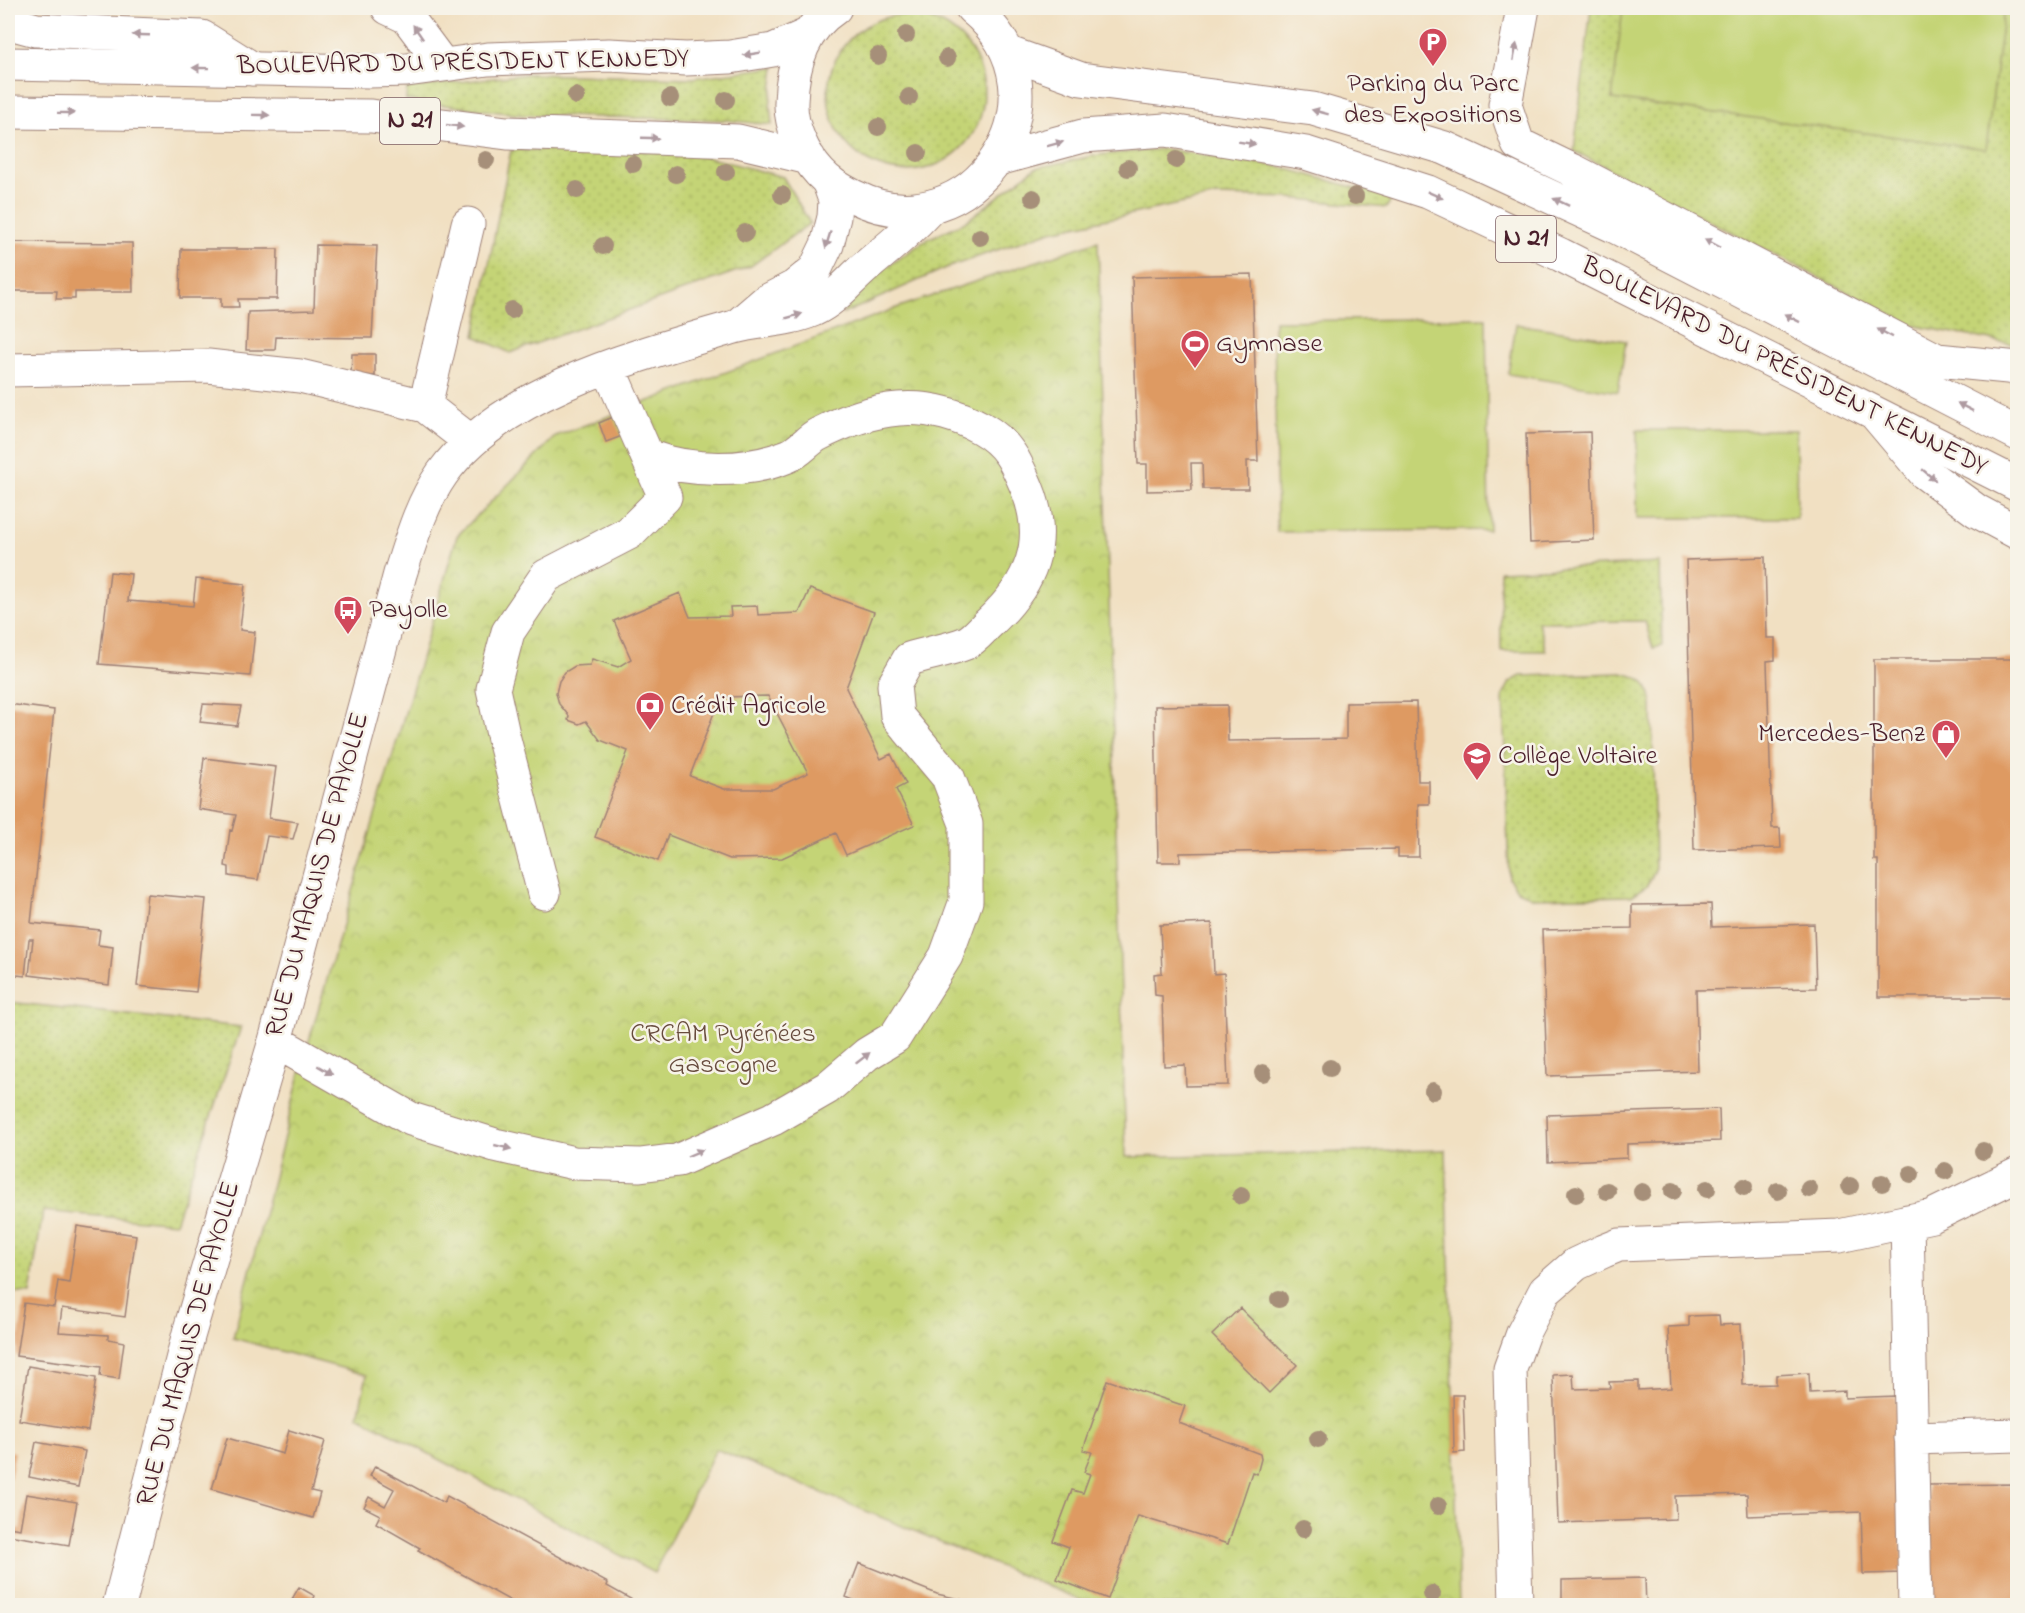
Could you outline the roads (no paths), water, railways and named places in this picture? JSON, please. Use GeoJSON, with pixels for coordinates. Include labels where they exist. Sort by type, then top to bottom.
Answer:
{"type":"FeatureCollection","features":[{"type":"Feature","properties":{"kind":"main road"},"geometry":{"type":"LineString","coordinates":[[388,8],[407,17],[442,64]]}},
{"type":"Feature","properties":{"kind":"main road"},"geometry":{"type":"LineString","coordinates":[[835,8],[824,15],[807,36],[791,76],[790,110],[798,135],[809,158],[829,183],[870,204],[902,208],[932,206],[973,186],[998,159],[1013,125],[1017,89],[1009,53],[990,22],[972,8]]}},
{"type":"Feature","properties":{"kind":"main road"},"geometry":{"type":"LineString","coordinates":[[1524,8],[1505,105],[1518,144],[1937,360]]}},
{"type":"Feature","properties":{"kind":"main road"},"geometry":{"type":"LineString","coordinates":[[8,20],[36,30],[202,37],[253,69]]}},
{"type":"Feature","properties":{"kind":"main road","name":"BOULEVARD DU PRÉSIDENT KENNEDY"},"geometry":{"type":"LineString","coordinates":[[8,64],[369,71],[543,57],[730,57],[773,50],[807,36]]}},
{"type":"Feature","properties":{"kind":"main road","name":"BOULEVARD DU PRÉSIDENT KENNEDY"},"geometry":{"type":"LineString","coordinates":[[1009,53],[1081,80],[1313,109],[1445,148],[1614,226],[2018,434]]}},
{"type":"Feature","properties":{"kind":"main road","name":"BOULEVARD DU PRÉSIDENT KENNEDY"},"geometry":{"type":"LineString","coordinates":[[8,112],[371,116],[507,133],[738,141],[809,158]]}},
{"type":"Feature","properties":{"kind":"main road","name":"BOULEVARD DU PRÉSIDENT KENNEDY"},"geometry":{"type":"LineString","coordinates":[[998,159],[1083,136],[1165,130],[1306,153],[1428,192],[1561,255],[2018,485]]}},
{"type":"Feature","properties":{"kind":"main road"},"geometry":{"type":"LineString","coordinates":[[1574,171],[1614,226]]}},
{"type":"Feature","properties":{"kind":"main road","name":"RUE DU MAQUIS DE PAYOLLE"},"geometry":{"type":"LineString","coordinates":[[737,326],[765,302],[794,287],[815,270],[827,245],[834,217],[835,200],[829,183]]}},
{"type":"Feature","properties":{"kind":"main road","name":"RUE DU MAQUIS DE PAYOLLE"},"geometry":{"type":"LineString","coordinates":[[119,1605],[189,1333],[274,1041],[399,574],[417,522],[437,484],[470,441],[521,405],[608,367],[737,326],[774,322],[812,310],[835,298],[868,265],[903,238],[932,206]]}},
{"type":"Feature","properties":{"kind":"main road"},"geometry":{"type":"LineString","coordinates":[[425,406],[468,224]]}},
{"type":"Feature","properties":{"kind":"main road"},"geometry":{"type":"LineString","coordinates":[[1887,367],[1937,360],[2018,368]]}},
{"type":"Feature","properties":{"kind":"main road"},"geometry":{"type":"LineString","coordinates":[[8,370],[208,366],[300,376],[425,406],[470,441]]}},
{"type":"Feature","properties":{"kind":"main road"},"geometry":{"type":"LineString","coordinates":[[544,893],[504,739],[494,689],[508,632],[546,576],[629,533],[665,497],[650,457],[608,367]]}},
{"type":"Feature","properties":{"kind":"main road"},"geometry":{"type":"LineString","coordinates":[[274,1041],[411,1119],[495,1145],[574,1163],[640,1165],[679,1160],[773,1119],[827,1088],[867,1054],[895,1036],[946,956],[966,901],[966,824],[948,777],[897,716],[894,685],[909,659],[968,642],[1013,601],[1031,567],[1037,540],[1035,510],[1013,454],[983,429],[941,411],[898,407],[846,420],[809,439],[791,456],[761,465],[694,467],[668,464],[650,457]]}},
{"type":"Feature","properties":{"kind":"main road"},"geometry":{"type":"LineString","coordinates":[[1877,416],[1925,473],[1977,511],[2018,533]]}},
{"type":"Feature","properties":{"kind":"main road"},"geometry":{"type":"LineString","coordinates":[[1516,1605],[1510,1369],[1523,1332],[1545,1291],[1576,1264],[1619,1245],[1839,1236],[1932,1216],[2018,1174]]}},
{"type":"Feature","properties":{"kind":"main road"},"geometry":{"type":"LineString","coordinates":[[1907,1221],[1915,1605]]}},
{"type":"Feature","properties":{"kind":"main road"},"geometry":{"type":"LineString","coordinates":[[1911,1438],[2018,1435]]}},
{"type":"Feature","properties":{"kind":"place","name":"Parking du Parc des Expositions"},"geometry":{"type":"Point","coordinates":[1433,68]}},
{"type":"Feature","properties":{"kind":"place","name":"Gymnase"},"geometry":{"type":"Point","coordinates":[1195,370]}},
{"type":"Feature","properties":{"kind":"place","name":"Payolle"},"geometry":{"type":"Point","coordinates":[348,636]}},
{"type":"Feature","properties":{"kind":"place","name":"Crédit Agricole"},"geometry":{"type":"Point","coordinates":[650,732]}},
{"type":"Feature","properties":{"kind":"place","name":"Mercedes-Benz"},"geometry":{"type":"Point","coordinates":[1946,760]}},
{"type":"Feature","properties":{"kind":"place","name":"Collège Voltaire"},"geometry":{"type":"Point","coordinates":[1477,782]}},
{"type":"Feature","properties":{"kind":"park label","name":"CRCAM Pyrénées Gascogne"},"geometry":{"type":"Point","coordinates":[723,1050]}}]}
